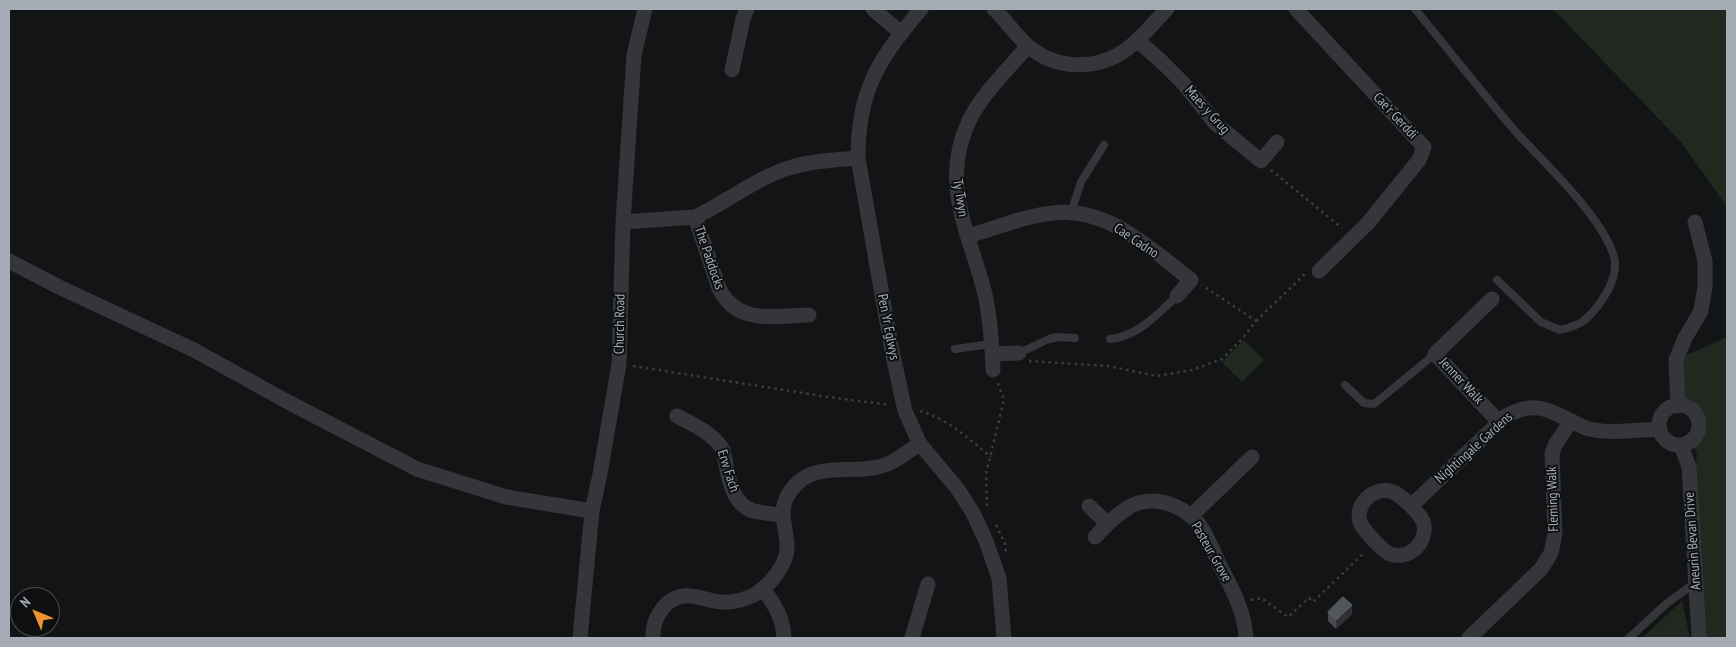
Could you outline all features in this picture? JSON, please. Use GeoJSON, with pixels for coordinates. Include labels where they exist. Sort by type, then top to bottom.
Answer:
{"type":"FeatureCollection","features":[{"type":"Feature","properties":{"kind":"street","name":"Church Road"},"geometry":{"type":"LineString","coordinates":[[580,638],[592,511],[619,364],[623,222],[634,55],[645,9]]}},
{"type":"Feature","properties":{"kind":"street"},"geometry":{"type":"LineString","coordinates":[[732,70],[743,18],[747,9]]}},
{"type":"Feature","properties":{"kind":"street"},"geometry":{"type":"LineString","coordinates":[[873,9],[900,33]]}},
{"type":"Feature","properties":{"kind":"street","name":"Pen Yr Eglwys"},"geometry":{"type":"LineString","coordinates":[[921,9],[900,33],[880,63],[866,94],[859,127],[858,158],[892,350],[905,407],[920,444],[968,504],[986,541],[999,578],[1004,638]]}},
{"type":"Feature","properties":{"kind":"street"},"geometry":{"type":"LineString","coordinates":[[994,9],[1028,46],[1049,59],[1073,65],[1085,65],[1109,60],[1128,48],[1167,9]]}},
{"type":"Feature","properties":{"kind":"street","name":"Cae'r Gerddi"},"geometry":{"type":"LineString","coordinates":[[1296,9],[1424,147],[1419,160],[1368,223],[1319,271]]}},
{"type":"Feature","properties":{"kind":"street","name":"Maes y Grug"},"geometry":{"type":"LineString","coordinates":[[1137,40],[1183,83],[1216,124],[1261,161]]}},
{"type":"Feature","properties":{"kind":"street","name":"Ty Twyn"},"geometry":{"type":"LineString","coordinates":[[992,356],[984,292],[960,211],[956,190],[957,155],[961,138],[970,118],[1028,46]]}},
{"type":"Feature","properties":{"kind":"street"},"geometry":{"type":"LineString","coordinates":[[1261,161],[1277,142]]}},
{"type":"Feature","properties":{"kind":"street","name":"The Paddocks"},"geometry":{"type":"LineString","coordinates":[[623,222],[695,217],[716,207],[764,178],[783,170],[805,164],[858,158]]}},
{"type":"Feature","properties":{"kind":"street","name":"Cae Cadno"},"geometry":{"type":"LineString","coordinates":[[968,236],[1054,212],[1097,218],[1114,225],[1140,241],[1191,280]]}},
{"type":"Feature","properties":{"kind":"street","name":"The Paddocks"},"geometry":{"type":"LineString","coordinates":[[695,217],[722,296],[734,308],[750,315],[809,315]]}},
{"type":"Feature","properties":{"kind":"street"},"geometry":{"type":"LineString","coordinates":[[1678,406],[1676,360],[1685,338],[1701,311],[1705,286],[1705,261],[1696,222]]}},
{"type":"Feature","properties":{"kind":"street"},"geometry":{"type":"LineString","coordinates":[[9,261],[59,287],[194,350],[288,402],[417,469],[506,498],[592,511]]}},
{"type":"Feature","properties":{"kind":"street"},"geometry":{"type":"LineString","coordinates":[[1177,296],[1191,280]]}},
{"type":"Feature","properties":{"kind":"street","name":"Jenner Walk"},"geometry":{"type":"LineString","coordinates":[[1492,299],[1435,354],[1499,422]]}},
{"type":"Feature","properties":{"kind":"street"},"geometry":{"type":"LineString","coordinates":[[992,356],[1023,357]]}},
{"type":"Feature","properties":{"kind":"street"},"geometry":{"type":"LineString","coordinates":[[1678,406],[1690,409],[1695,414],[1698,426],[1697,432],[1692,439],[1681,445],[1669,442],[1664,438],[1660,429],[1662,414],[1678,406]]}},
{"type":"Feature","properties":{"kind":"street","name":"Nightingale Gardens"},"geometry":{"type":"LineString","coordinates":[[1411,506],[1499,422],[1515,411],[1533,407],[1548,409],[1588,429],[1603,431],[1660,429]]}},
{"type":"Feature","properties":{"kind":"street","name":"Erw Fach"},"geometry":{"type":"LineString","coordinates":[[677,416],[709,434],[719,444],[723,450],[732,488],[742,504],[754,511],[782,515]]}},
{"type":"Feature","properties":{"kind":"street","name":"Fleming Walk"},"geometry":{"type":"LineString","coordinates":[[1469,638],[1540,569],[1551,553],[1555,534],[1552,454],[1555,445],[1571,421]]}},
{"type":"Feature","properties":{"kind":"street"},"geometry":{"type":"LineString","coordinates":[[653,638],[657,616],[674,599],[689,596],[725,603],[747,598],[763,589],[777,573],[785,554],[787,545],[782,515],[787,496],[792,488],[806,476],[822,471],[858,470],[885,465],[920,444]]}},
{"type":"Feature","properties":{"kind":"street","name":"Aneurin Bevan Drive"},"geometry":{"type":"LineString","coordinates":[[1681,445],[1689,467],[1699,638]]}},
{"type":"Feature","properties":{"kind":"street"},"geometry":{"type":"LineString","coordinates":[[1191,516],[1252,457]]}},
{"type":"Feature","properties":{"kind":"street"},"geometry":{"type":"LineString","coordinates":[[1378,491],[1391,491],[1398,494],[1411,506],[1424,524],[1423,536],[1418,547],[1407,554],[1395,555],[1388,553],[1360,523],[1360,510],[1367,498],[1378,491]]}},
{"type":"Feature","properties":{"kind":"street","name":"Pasteur Grove"},"geometry":{"type":"LineString","coordinates":[[1095,537],[1130,507],[1148,501],[1176,506],[1191,516],[1199,524],[1205,535],[1238,604],[1244,638]]}},
{"type":"Feature","properties":{"kind":"street"},"geometry":{"type":"LineString","coordinates":[[1089,506],[1108,524]]}},
{"type":"Feature","properties":{"kind":"street"},"geometry":{"type":"LineString","coordinates":[[912,638],[928,584]]}},
{"type":"Feature","properties":{"kind":"street"},"geometry":{"type":"LineString","coordinates":[[763,589],[776,606],[782,621],[784,638]]}},
{"type":"Feature","properties":{"kind":"lane"},"geometry":{"type":"LineString","coordinates":[[1415,9],[1516,132],[1586,209],[1605,236],[1615,259],[1613,281],[1603,299],[1581,323],[1560,330],[1541,322],[1497,280]]}},
{"type":"Feature","properties":{"kind":"lane"},"geometry":{"type":"LineString","coordinates":[[1071,213],[1081,182],[1104,145]]}},
{"type":"Feature","properties":{"kind":"lane"},"geometry":{"type":"LineString","coordinates":[[1110,339],[1128,336],[1137,331],[1177,296]]}},
{"type":"Feature","properties":{"kind":"lane"},"geometry":{"type":"LineString","coordinates":[[1023,357],[1049,338],[1075,338]]}},
{"type":"Feature","properties":{"kind":"lane"},"geometry":{"type":"LineString","coordinates":[[955,349],[992,356]]}},
{"type":"Feature","properties":{"kind":"lane"},"geometry":{"type":"LineString","coordinates":[[1345,385],[1364,403],[1374,404],[1435,354]]}},
{"type":"Feature","properties":{"kind":"lane"},"geometry":{"type":"LineString","coordinates":[[1629,638],[1666,604],[1696,582]]}},
{"type":"Feature","properties":{"kind":"path"},"geometry":{"type":"LineString","coordinates":[[1261,161],[1353,238]]}},
{"type":"Feature","properties":{"kind":"path"},"geometry":{"type":"LineString","coordinates":[[1023,357],[1108,366],[1157,376],[1192,370],[1222,359],[1291,286],[1314,266],[1319,271]]}},
{"type":"Feature","properties":{"kind":"path"},"geometry":{"type":"LineString","coordinates":[[1191,280],[1208,288],[1256,322]]}},
{"type":"Feature","properties":{"kind":"path"},"geometry":{"type":"LineString","coordinates":[[987,507],[986,474],[1004,400],[992,356]]}},
{"type":"Feature","properties":{"kind":"path"},"geometry":{"type":"LineString","coordinates":[[619,364],[828,397],[905,407],[932,414],[956,428],[991,457]]}},
{"type":"Feature","properties":{"kind":"path"},"geometry":{"type":"LineString","coordinates":[[994,521],[1005,544],[1006,553]]}},
{"type":"Feature","properties":{"kind":"path"},"geometry":{"type":"LineString","coordinates":[[1238,604],[1261,598],[1288,617],[1308,598],[1313,602],[1376,541]]}},
{"type":"Feature","properties":{"kind":"shaded area"},"geometry":{"type":"Polygon","coordinates":[[[1553,9],[1727,9],[1727,207],[1681,142],[1553,9]]]}},
{"type":"Feature","properties":{"kind":"shaded area"},"geometry":{"type":"Polygon","coordinates":[[[1727,337],[1727,638],[1703,638],[1695,468],[1697,455],[1692,439],[1697,430],[1697,424],[1695,414],[1678,406],[1676,360],[1727,337]]]}},
{"type":"Feature","properties":{"kind":"shaded area"},"geometry":{"type":"Polygon","coordinates":[[[1244,340],[1264,360],[1242,382],[1222,362],[1244,340]]]}},
{"type":"Feature","properties":{"kind":"shaded area"},"geometry":{"type":"Polygon","coordinates":[[[1682,601],[1690,638],[1642,638],[1682,601]]]}},
{"type":"Feature","properties":{"kind":"building"},"geometry":{"type":"Polygon","coordinates":[[[1343,597],[1352,605],[1336,620],[1328,612],[1343,597]]]}}]}
